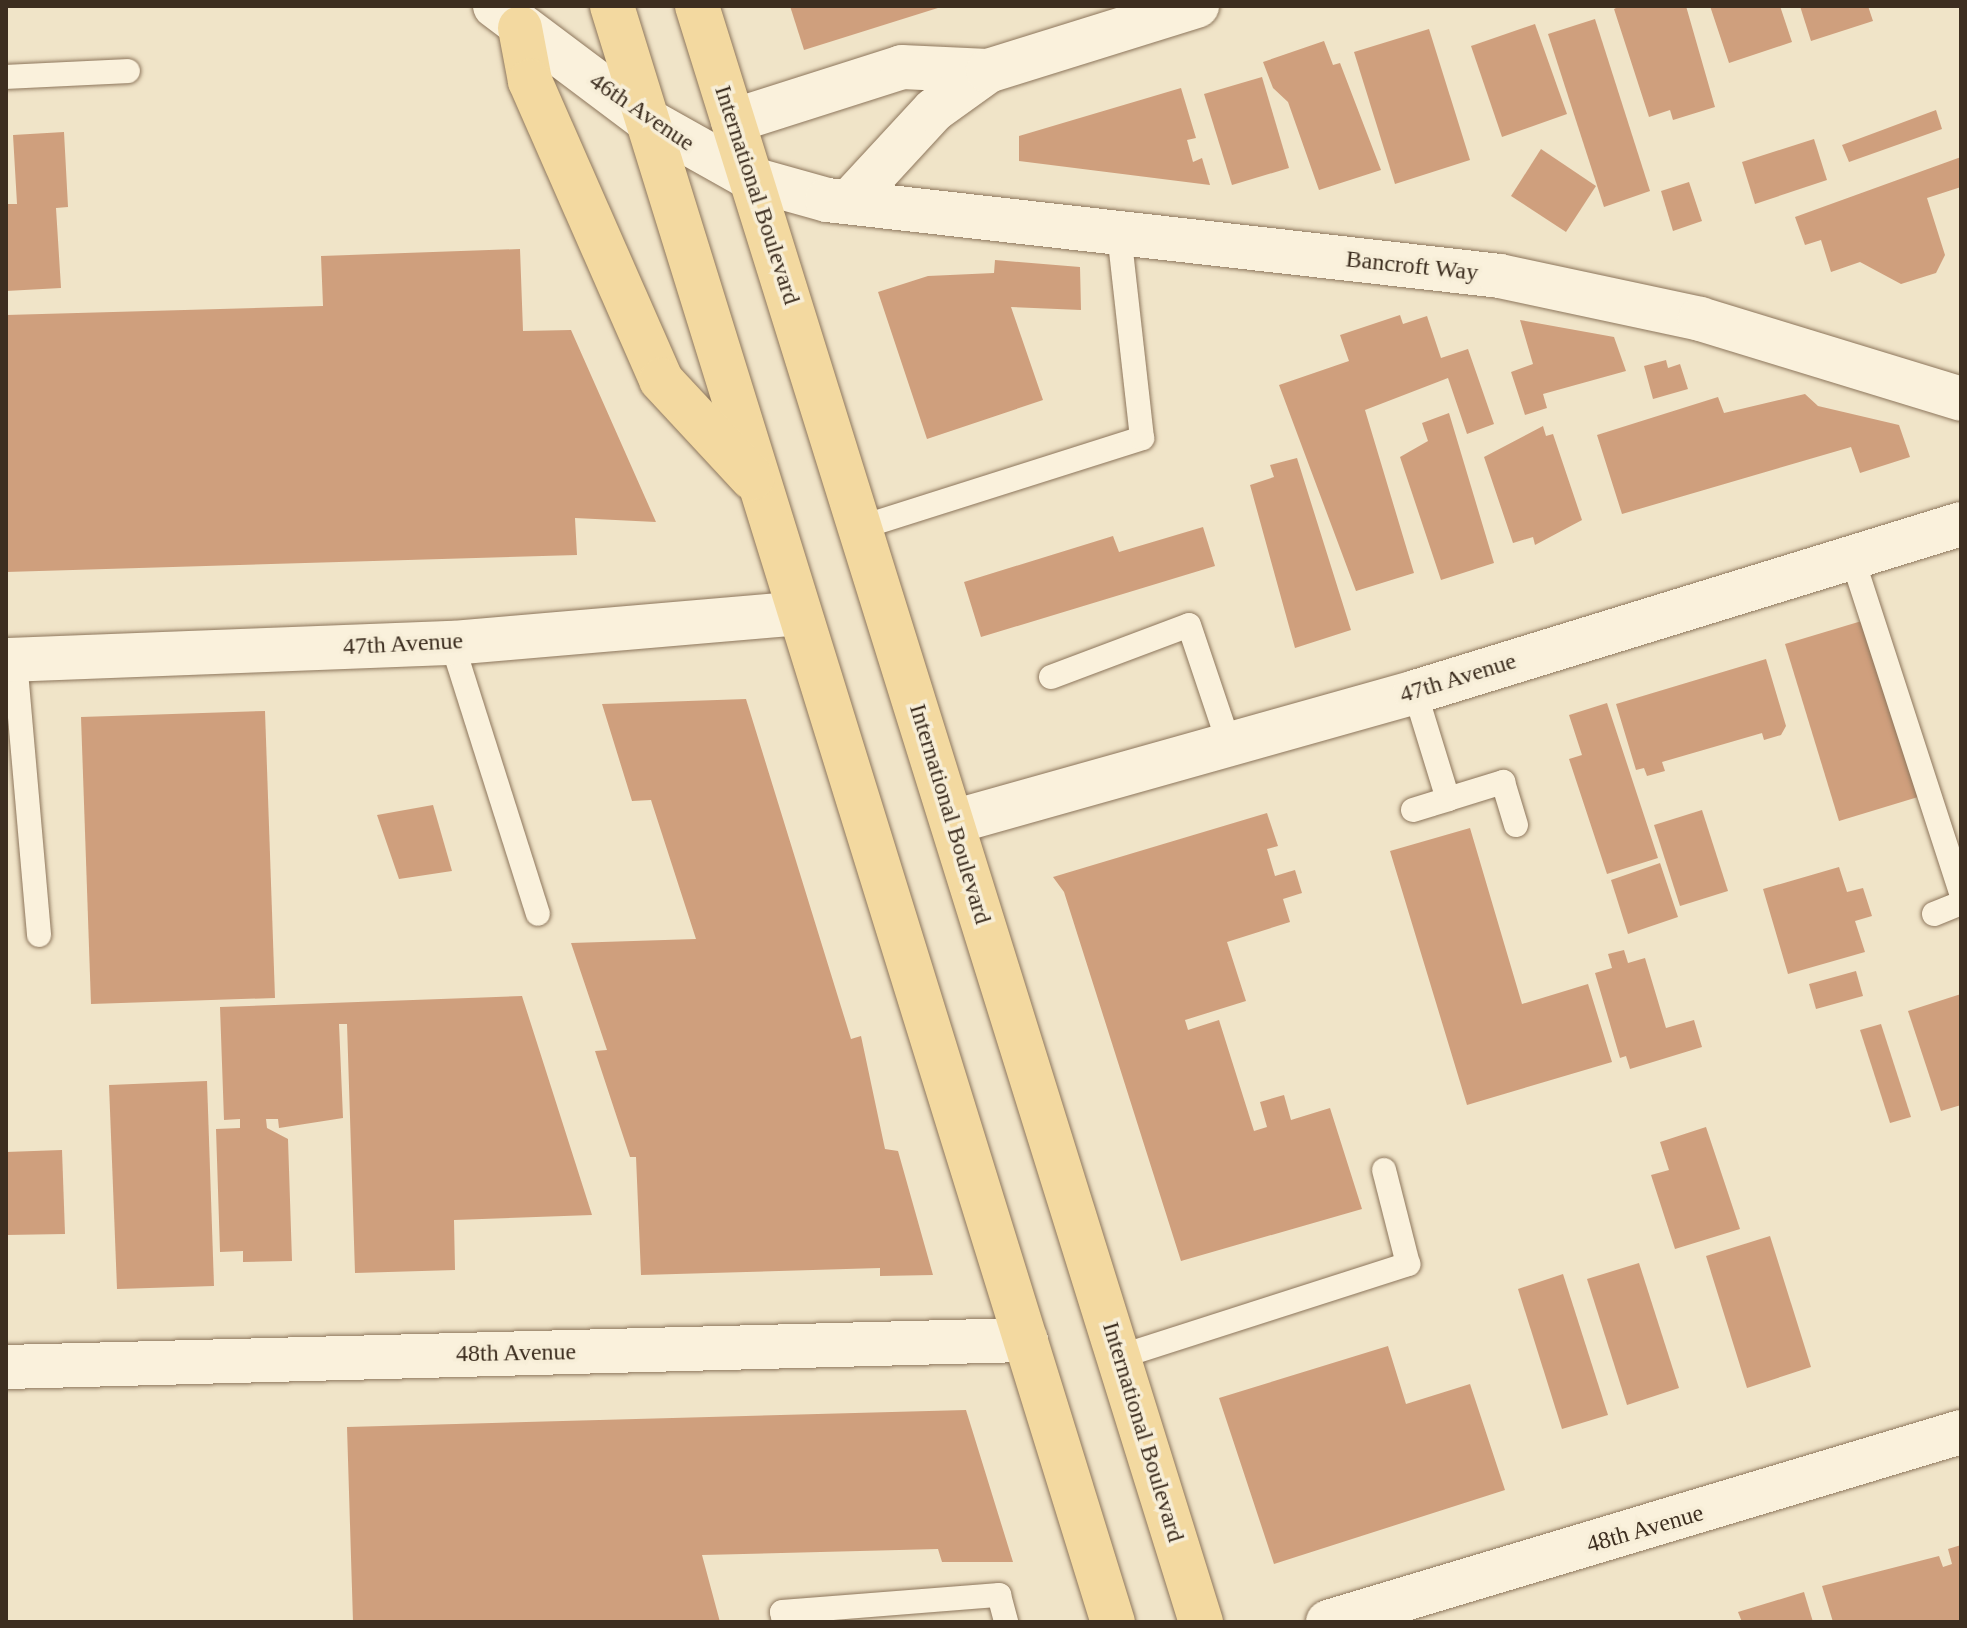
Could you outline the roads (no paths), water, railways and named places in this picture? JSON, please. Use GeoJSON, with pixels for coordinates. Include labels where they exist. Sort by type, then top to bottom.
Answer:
{"type":"FeatureCollection","features":[{"type":"Feature","properties":{"kind":"main road"},"geometry":{"type":"LineString","coordinates":[[612,6],[757,484],[1113,1622]]}},
{"type":"Feature","properties":{"kind":"main road","name":"International Boulevard"},"geometry":{"type":"LineString","coordinates":[[697,6],[1201,1622]]}},
{"type":"Feature","properties":{"kind":"main road"},"geometry":{"type":"LineString","coordinates":[[507,17],[530,81],[661,380],[757,484]]}},
{"type":"Feature","properties":{"kind":"street","name":"46th Avenue"},"geometry":{"type":"LineString","coordinates":[[507,17],[647,120],[752,179],[849,202],[934,110],[988,71],[1197,6]]}},
{"type":"Feature","properties":{"kind":"street","name":"46th Avenue"},"geometry":{"type":"LineString","coordinates":[[733,121],[902,67],[988,71]]}},
{"type":"Feature","properties":{"kind":"street","name":"Bancroft Way"},"geometry":{"type":"LineString","coordinates":[[849,202],[1500,276],[1700,319],[1961,399]]}},
{"type":"Feature","properties":{"kind":"street","name":"47th Avenue"},"geometry":{"type":"LineString","coordinates":[[953,822],[1415,692],[1961,524]]}},
{"type":"Feature","properties":{"kind":"street","name":"47th Avenue"},"geometry":{"type":"LineString","coordinates":[[10,660],[452,643],[799,613]]}},
{"type":"Feature","properties":{"kind":"street","name":"48th Avenue"},"geometry":{"type":"LineString","coordinates":[[6,1367],[1026,1340]]}},
{"type":"Feature","properties":{"kind":"street","name":"48th Avenue"},"geometry":{"type":"LineString","coordinates":[[1328,1622],[1961,1432]]}},
{"type":"Feature","properties":{"kind":"lane"},"geometry":{"type":"LineString","coordinates":[[6,77],[128,71]]}},
{"type":"Feature","properties":{"kind":"lane"},"geometry":{"type":"LineString","coordinates":[[862,527],[1142,438],[1119,234]]}},
{"type":"Feature","properties":{"kind":"lane"},"geometry":{"type":"LineString","coordinates":[[1852,557],[1961,893]]}},
{"type":"Feature","properties":{"kind":"lane"},"geometry":{"type":"LineString","coordinates":[[1051,677],[1189,625],[1229,744]]}},
{"type":"Feature","properties":{"kind":"lane"},"geometry":{"type":"LineString","coordinates":[[452,643],[538,914]]}},
{"type":"Feature","properties":{"kind":"lane"},"geometry":{"type":"LineString","coordinates":[[10,660],[39,935]]}},
{"type":"Feature","properties":{"kind":"lane"},"geometry":{"type":"LineString","coordinates":[[1415,692],[1448,799]]}},
{"type":"Feature","properties":{"kind":"lane"},"geometry":{"type":"LineString","coordinates":[[1413,810],[1503,782],[1516,825]]}},
{"type":"Feature","properties":{"kind":"lane"},"geometry":{"type":"LineString","coordinates":[[1934,914],[1961,903]]}},
{"type":"Feature","properties":{"kind":"lane"},"geometry":{"type":"LineString","coordinates":[[1119,1357],[1408,1264],[1384,1170]]}},
{"type":"Feature","properties":{"kind":"lane"},"geometry":{"type":"LineString","coordinates":[[784,1622],[782,1612],[999,1595],[1006,1622]]}}]}
